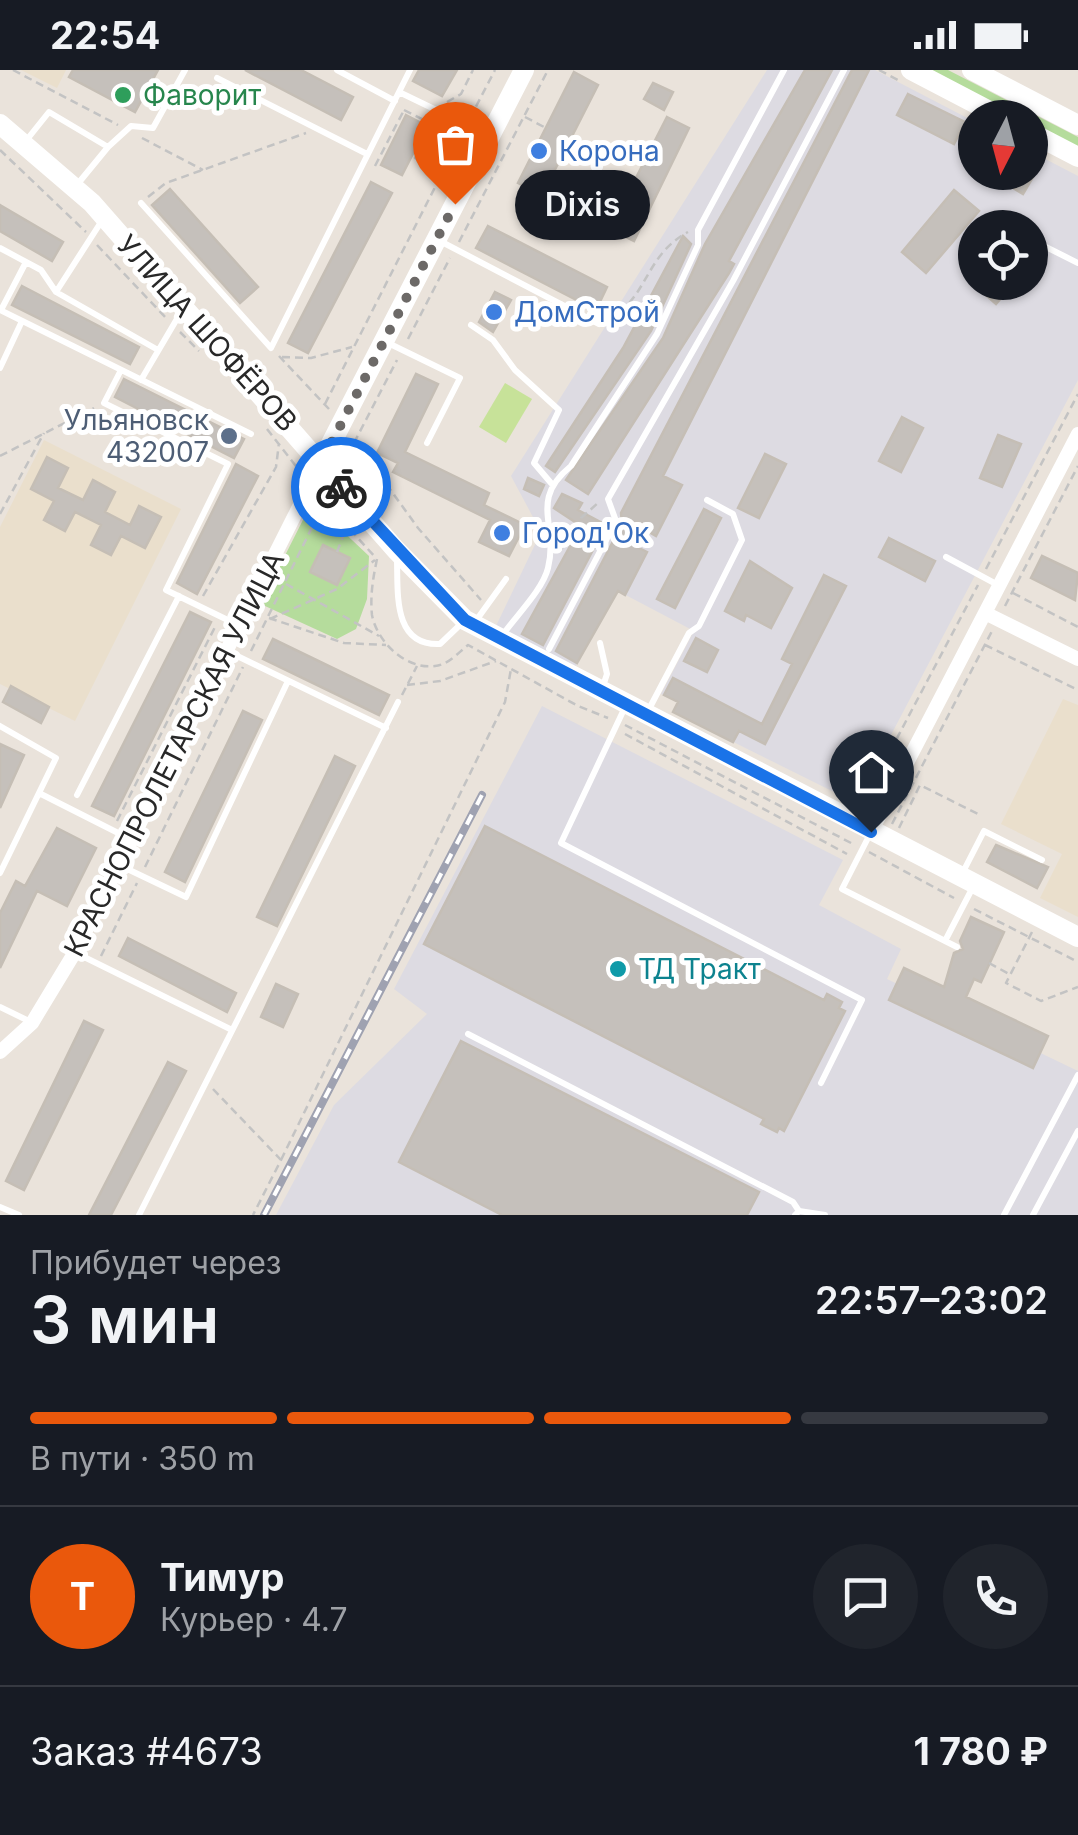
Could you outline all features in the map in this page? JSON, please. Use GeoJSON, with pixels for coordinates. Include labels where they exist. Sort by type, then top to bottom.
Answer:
{"type":"FeatureCollection","features":[{"type":"Feature","properties":{"kind":"street","name":"КРАСНОПРОЛЕТАРСКАЯ УЛИЦА"},"geometry":{"type":"LineString","coordinates":[[0,1052],[32,1023],[74,952],[524,70]]}},
{"type":"Feature","properties":{"kind":"street"},"geometry":{"type":"LineString","coordinates":[[911,70],[968,100]]}},
{"type":"Feature","properties":{"kind":"street"},"geometry":{"type":"LineString","coordinates":[[972,70],[1078,125]]}},
{"type":"Feature","properties":{"kind":"street","name":"УЛИЦА ШОФЁРОВ"},"geometry":{"type":"LineString","coordinates":[[0,124],[75,186],[178,316],[322,461],[469,630],[500,639],[602,691],[620,718],[646,714],[1078,936]]}},
{"type":"Feature","properties":{"kind":"street"},"geometry":{"type":"LineString","coordinates":[[1048,141],[1078,156]]}},
{"type":"Feature","properties":{"kind":"street"},"geometry":{"type":"LineString","coordinates":[[875,835],[1006,589],[1078,434]]}},
{"type":"Feature","properties":{"kind":"street"},"geometry":{"type":"LineString","coordinates":[[992,616],[1078,660]]}},
{"type":"Feature","properties":{"kind":"lane"},"geometry":{"type":"LineString","coordinates":[[75,186],[126,130],[153,128],[184,70]]}},
{"type":"Feature","properties":{"kind":"lane"},"geometry":{"type":"LineString","coordinates":[[337,70],[395,101]]}},
{"type":"Feature","properties":{"kind":"lane"},"geometry":{"type":"LineString","coordinates":[[141,203],[272,348],[410,70]]}},
{"type":"Feature","properties":{"kind":"lane"},"geometry":{"type":"LineString","coordinates":[[500,639],[548,569],[546,506],[551,482],[571,466],[657,334],[698,245],[701,225],[784,70]]}},
{"type":"Feature","properties":{"kind":"lane"},"geometry":{"type":"LineString","coordinates":[[549,649],[616,520],[608,499],[732,281],[844,70]]}},
{"type":"Feature","properties":{"kind":"lane"},"geometry":{"type":"LineString","coordinates":[[217,78],[368,154]]}},
{"type":"Feature","properties":{"kind":"lane"},"geometry":{"type":"LineString","coordinates":[[399,92],[490,136]]}},
{"type":"Feature","properties":{"kind":"lane"},"geometry":{"type":"LineString","coordinates":[[25,142],[49,112],[108,147]]}},
{"type":"Feature","properties":{"kind":"lane"},"geometry":{"type":"LineString","coordinates":[[56,292],[104,218]]}},
{"type":"Feature","properties":{"kind":"lane"},"geometry":{"type":"LineString","coordinates":[[437,239],[599,324]]}},
{"type":"Feature","properties":{"kind":"lane"},"geometry":{"type":"LineString","coordinates":[[0,248],[41,270],[56,292],[158,350]]}},
{"type":"Feature","properties":{"kind":"lane"},"geometry":{"type":"LineString","coordinates":[[1048,249],[1078,263]]}},
{"type":"Feature","properties":{"kind":"lane"},"geometry":{"type":"LineString","coordinates":[[26,262],[0,310],[252,434]]}},
{"type":"Feature","properties":{"kind":"lane"},"geometry":{"type":"LineString","coordinates":[[141,380],[178,316]]}},
{"type":"Feature","properties":{"kind":"lane"},"geometry":{"type":"LineString","coordinates":[[0,368],[22,321]]}},
{"type":"Feature","properties":{"kind":"lane"},"geometry":{"type":"LineString","coordinates":[[471,324],[494,340],[515,370],[559,410],[534,464],[551,482]]}},
{"type":"Feature","properties":{"kind":"lane"},"geometry":{"type":"LineString","coordinates":[[385,341],[460,378],[427,444]]}},
{"type":"Feature","properties":{"kind":"lane"},"geometry":{"type":"LineString","coordinates":[[121,370],[104,403],[228,464],[166,590],[239,626]]}},
{"type":"Feature","properties":{"kind":"lane"},"geometry":{"type":"LineString","coordinates":[[646,714],[689,632],[699,626],[742,540],[732,514],[707,500]]}},
{"type":"Feature","properties":{"kind":"lane"},"geometry":{"type":"LineString","coordinates":[[396,550],[399,611],[407,631],[424,643],[440,644],[469,630],[506,579]]}},
{"type":"Feature","properties":{"kind":"lane"},"geometry":{"type":"LineString","coordinates":[[946,557],[1006,589]]}},
{"type":"Feature","properties":{"kind":"lane"},"geometry":{"type":"LineString","coordinates":[[77,795],[179,596]]}},
{"type":"Feature","properties":{"kind":"lane"},"geometry":{"type":"LineString","coordinates":[[600,643],[606,674],[602,691]]}},
{"type":"Feature","properties":{"kind":"lane"},"geometry":{"type":"LineString","coordinates":[[226,651],[386,728]]}},
{"type":"Feature","properties":{"kind":"lane"},"geometry":{"type":"LineString","coordinates":[[118,865],[186,897],[288,681]]}},
{"type":"Feature","properties":{"kind":"lane"},"geometry":{"type":"LineString","coordinates":[[138,1215],[398,702]]}},
{"type":"Feature","properties":{"kind":"lane"},"geometry":{"type":"LineString","coordinates":[[620,718],[561,842],[862,1000],[821,1084]]}},
{"type":"Feature","properties":{"kind":"lane"},"geometry":{"type":"LineString","coordinates":[[0,726],[56,758],[0,873]]}},
{"type":"Feature","properties":{"kind":"lane"},"geometry":{"type":"LineString","coordinates":[[39,794],[131,840]]}},
{"type":"Feature","properties":{"kind":"lane"},"geometry":{"type":"LineString","coordinates":[[945,942],[964,904],[967,881],[984,831],[1042,860]]}},
{"type":"Feature","properties":{"kind":"lane"},"geometry":{"type":"LineString","coordinates":[[875,835],[842,889],[957,948]]}},
{"type":"Feature","properties":{"kind":"lane"},"geometry":{"type":"LineString","coordinates":[[74,952],[230,1029]]}},
{"type":"Feature","properties":{"kind":"lane"},"geometry":{"type":"LineString","coordinates":[[0,1008],[32,1023]]}},
{"type":"Feature","properties":{"kind":"lane"},"geometry":{"type":"LineString","coordinates":[[468,1034],[793,1202],[797,1213],[825,1215]]}},
{"type":"Feature","properties":{"kind":"lane"},"geometry":{"type":"LineString","coordinates":[[1004,1215],[1078,1075]]}},
{"type":"Feature","properties":{"kind":"lane"},"geometry":{"type":"LineString","coordinates":[[1034,1215],[1078,1131]]}},
{"type":"Feature","properties":{"kind":"lane"},"geometry":{"type":"LineString","coordinates":[[0,1207],[20,1215]]}},
{"type":"Feature","properties":{"kind":"path"},"geometry":{"type":"LineString","coordinates":[[12,70],[204,170]]}},
{"type":"Feature","properties":{"kind":"path"},"geometry":{"type":"LineString","coordinates":[[435,110],[462,94],[473,70]]}},
{"type":"Feature","properties":{"kind":"path"},"geometry":{"type":"LineString","coordinates":[[272,348],[325,404],[495,70]]}},
{"type":"Feature","properties":{"kind":"path"},"geometry":{"type":"LineString","coordinates":[[375,166],[411,98]]}},
{"type":"Feature","properties":{"kind":"path"},"geometry":{"type":"LineString","coordinates":[[404,110],[432,124],[415,158],[442,171]]}},
{"type":"Feature","properties":{"kind":"path"},"geometry":{"type":"LineString","coordinates":[[524,117],[546,128]]}},
{"type":"Feature","properties":{"kind":"path"},"geometry":{"type":"LineString","coordinates":[[141,203],[166,183],[317,129]]}},
{"type":"Feature","properties":{"kind":"path"},"geometry":{"type":"LineString","coordinates":[[0,150],[178,316],[210,362]]}},
{"type":"Feature","properties":{"kind":"path"},"geometry":{"type":"LineString","coordinates":[[599,324],[628,308],[664,245],[701,225]]}},
{"type":"Feature","properties":{"kind":"path"},"geometry":{"type":"LineString","coordinates":[[280,358],[311,358],[353,347]]}},
{"type":"Feature","properties":{"kind":"path"},"geometry":{"type":"LineString","coordinates":[[859,809],[1078,394]]}},
{"type":"Feature","properties":{"kind":"path"},"geometry":{"type":"LineString","coordinates":[[0,456],[104,403]]}},
{"type":"Feature","properties":{"kind":"path"},"geometry":{"type":"LineString","coordinates":[[267,430],[303,475]]}},
{"type":"Feature","properties":{"kind":"path"},"geometry":{"type":"LineString","coordinates":[[0,514],[44,432]]}},
{"type":"Feature","properties":{"kind":"path"},"geometry":{"type":"LineString","coordinates":[[347,468],[355,441],[418,528],[487,606]]}},
{"type":"Feature","properties":{"kind":"path"},"geometry":{"type":"LineString","coordinates":[[198,606],[276,467],[279,443]]}},
{"type":"Feature","properties":{"kind":"path"},"geometry":{"type":"LineString","coordinates":[[875,835],[985,645],[992,616],[1006,589],[1078,466]]}},
{"type":"Feature","properties":{"kind":"path"},"geometry":{"type":"LineString","coordinates":[[269,618],[337,589],[377,559],[317,493]]}},
{"type":"Feature","properties":{"kind":"path"},"geometry":{"type":"LineString","coordinates":[[548,569],[592,505],[608,499]]}},
{"type":"Feature","properties":{"kind":"path"},"geometry":{"type":"LineString","coordinates":[[98,962],[324,501]]}},
{"type":"Feature","properties":{"kind":"path"},"geometry":{"type":"LineString","coordinates":[[336,552],[347,526]]}},
{"type":"Feature","properties":{"kind":"path"},"geometry":{"type":"LineString","coordinates":[[284,583],[380,637]]}},
{"type":"Feature","properties":{"kind":"path"},"geometry":{"type":"LineString","coordinates":[[1006,589],[1078,627]]}},
{"type":"Feature","properties":{"kind":"path"},"geometry":{"type":"LineString","coordinates":[[112,830],[220,617]]}},
{"type":"Feature","properties":{"kind":"path"},"geometry":{"type":"LineString","coordinates":[[269,618],[344,644],[388,645]]}},
{"type":"Feature","properties":{"kind":"path"},"geometry":{"type":"LineString","coordinates":[[469,630],[498,661],[578,706],[620,718],[875,835],[964,904],[1078,962]]}},
{"type":"Feature","properties":{"kind":"path"},"geometry":{"type":"LineString","coordinates":[[985,645],[1078,690]]}},
{"type":"Feature","properties":{"kind":"path"},"geometry":{"type":"LineString","coordinates":[[407,685],[440,681],[498,661]]}},
{"type":"Feature","properties":{"kind":"path"},"geometry":{"type":"LineString","coordinates":[[398,702],[418,665]]}},
{"type":"Feature","properties":{"kind":"path"},"geometry":{"type":"LineString","coordinates":[[253,1215],[505,702],[511,668]]}},
{"type":"Feature","properties":{"kind":"path"},"geometry":{"type":"LineString","coordinates":[[620,718],[857,860]]}},
{"type":"Feature","properties":{"kind":"path"},"geometry":{"type":"LineString","coordinates":[[898,830],[920,786],[980,815]]}},
{"type":"Feature","properties":{"kind":"path"},"geometry":{"type":"LineString","coordinates":[[1039,917],[1006,983],[1042,1002],[1078,987]]}},
{"type":"Feature","properties":{"kind":"path"},"geometry":{"type":"LineString","coordinates":[[989,964],[1010,974]]}},
{"type":"Feature","properties":{"kind":"path"},"geometry":{"type":"LineString","coordinates":[[204,1081],[281,1160]]}},
{"type":"Feature","properties":{"kind":"shaded area"},"geometry":{"type":"Polygon","coordinates":[[[21,70],[66,70],[57,88],[21,70]]]}},
{"type":"Feature","properties":{"kind":"shaded area"},"geometry":{"type":"Polygon","coordinates":[[[767,70],[875,70],[958,113],[958,190],[1048,190],[1048,160],[1078,176],[1078,380],[862,790],[844,797],[673,712],[678,702],[661,694],[694,631],[618,591],[574,669],[496,626],[541,532],[511,476],[767,70]]]}},
{"type":"Feature","properties":{"kind":"shaded area"},"geometry":{"type":"Polygon","coordinates":[[[44,440],[181,509],[75,721],[0,684],[0,527],[44,440]]]}},
{"type":"Feature","properties":{"kind":"shaded area"},"geometry":{"type":"Polygon","coordinates":[[[1063,699],[1078,705],[1078,917],[1040,898],[1062,854],[1001,824],[1063,699]]]}},
{"type":"Feature","properties":{"kind":"shaded area"},"geometry":{"type":"Polygon","coordinates":[[[542,706],[843,860],[819,905],[901,949],[887,979],[1078,1071],[1078,1215],[276,1215],[334,1105],[427,1014],[394,989],[542,706]]]}},
{"type":"Feature","properties":{"kind":"green space"},"geometry":{"type":"Polygon","coordinates":[[[925,70],[948,70],[1006,100],[984,100],[925,70]]]}},
{"type":"Feature","properties":{"kind":"green space"},"geometry":{"type":"Polygon","coordinates":[[[442,116],[461,126],[442,163],[423,153],[442,116]]]}},
{"type":"Feature","properties":{"kind":"green space"},"geometry":{"type":"Polygon","coordinates":[[[1048,122],[1078,137],[1078,148],[1048,132],[1048,122]]]}},
{"type":"Feature","properties":{"kind":"green space"},"geometry":{"type":"Polygon","coordinates":[[[505,383],[532,399],[506,443],[479,427],[505,383]]]}},
{"type":"Feature","properties":{"kind":"green space"},"geometry":{"type":"Polygon","coordinates":[[[319,509],[369,556],[367,599],[356,629],[337,639],[265,606],[263,599],[308,510],[319,509]]]}},
{"type":"Feature","properties":{"kind":"building","name":"Фаворит"},"geometry":{"type":"Polygon","coordinates":[[[73,70],[158,70],[135,112],[69,77],[73,70]]]}},
{"type":"Feature","properties":{"kind":"building"},"geometry":{"type":"Polygon","coordinates":[[[245,70],[301,70],[353,97],[341,120],[245,70]]]}},
{"type":"Feature","properties":{"kind":"building"},"geometry":{"type":"Polygon","coordinates":[[[419,70],[457,70],[442,96],[413,81],[419,70]]]}},
{"type":"Feature","properties":{"kind":"building"},"geometry":{"type":"Polygon","coordinates":[[[805,70],[832,70],[729,261],[734,264],[729,273],[588,494],[566,480],[663,338],[705,244],[805,70]]]}},
{"type":"Feature","properties":{"kind":"building"},"geometry":{"type":"Polygon","coordinates":[[[852,70],[869,70],[663,476],[682,485],[656,536],[642,528],[633,545],[647,552],[625,595],[618,591],[577,663],[556,651],[622,524],[621,513],[852,70]]]}},
{"type":"Feature","properties":{"kind":"building"},"geometry":{"type":"Polygon","coordinates":[[[574,72],[598,85],[542,195],[518,183],[574,72]]]}},
{"type":"Feature","properties":{"kind":"building"},"geometry":{"type":"Polygon","coordinates":[[[653,83],[673,92],[664,110],[644,99],[653,83]]]}},
{"type":"Feature","properties":{"kind":"building"},"geometry":{"type":"Polygon","coordinates":[[[908,94],[958,119],[958,136],[954,144],[897,115],[908,94]]]}},
{"type":"Feature","properties":{"kind":"building"},"geometry":{"type":"Polygon","coordinates":[[[406,115],[427,126],[402,175],[381,165],[406,115]]]}},
{"type":"Feature","properties":{"kind":"building"},"geometry":{"type":"Polygon","coordinates":[[[667,117],[689,128],[634,241],[610,229],[667,117]]]}},
{"type":"Feature","properties":{"kind":"building"},"geometry":{"type":"Polygon","coordinates":[[[371,182],[392,193],[308,353],[288,343],[371,182]]]}},
{"type":"Feature","properties":{"kind":"building"},"geometry":{"type":"Polygon","coordinates":[[[170,189],[258,287],[240,303],[152,205],[170,189]]]}},
{"type":"Feature","properties":{"kind":"building"},"geometry":{"type":"Polygon","coordinates":[[[954,190],[978,210],[958,210],[958,236],[926,273],[902,252],[954,190]]]}},
{"type":"Feature","properties":{"kind":"building"},"geometry":{"type":"Polygon","coordinates":[[[0,205],[63,242],[52,261],[0,231],[0,205]]]}},
{"type":"Feature","properties":{"kind":"building"},"geometry":{"type":"Polygon","coordinates":[[[488,226],[607,287],[596,310],[476,248],[488,226]]]}},
{"type":"Feature","properties":{"kind":"building"},"geometry":{"type":"Polygon","coordinates":[[[683,236],[691,244],[651,331],[555,472],[546,466],[623,348],[683,236]]]}},
{"type":"Feature","properties":{"kind":"building"},"geometry":{"type":"Polygon","coordinates":[[[22,286],[139,347],[130,364],[12,305],[22,286]]]}},
{"type":"Feature","properties":{"kind":"building","name":"ДомСтрой"},"geometry":{"type":"Polygon","coordinates":[[[495,292],[511,300],[493,332],[479,322],[495,292]]]}},
{"type":"Feature","properties":{"kind":"building"},"geometry":{"type":"Polygon","coordinates":[[[416,374],[438,384],[405,452],[489,493],[484,505],[525,525],[509,556],[479,542],[490,520],[393,472],[398,463],[377,453],[416,374]]]}},
{"type":"Feature","properties":{"kind":"building"},"geometry":{"type":"Polygon","coordinates":[[[124,379],[244,439],[234,458],[115,397],[124,379]]]}},
{"type":"Feature","properties":{"kind":"building"},"geometry":{"type":"Polygon","coordinates":[[[902,417],[923,428],[901,472],[879,461],[902,417]]]}},
{"type":"Feature","properties":{"kind":"building"},"geometry":{"type":"Polygon","coordinates":[[[998,435],[1021,444],[1002,487],[980,478],[998,435]]]}},
{"type":"Feature","properties":{"kind":"building"},"geometry":{"type":"Polygon","coordinates":[[[765,454],[786,464],[759,518],[738,508],[765,454]]]}},
{"type":"Feature","properties":{"kind":"building"},"geometry":{"type":"Polygon","coordinates":[[[47,457],[68,468],[58,488],[83,500],[93,480],[115,492],[105,512],[130,525],[139,506],[161,517],[145,548],[121,536],[111,555],[91,545],[101,525],[75,512],[65,531],[44,520],[54,501],[31,489],[47,457]]]}},
{"type":"Feature","properties":{"kind":"building"},"geometry":{"type":"Polygon","coordinates":[[[236,464],[258,476],[197,594],[177,583],[236,464]]]}},
{"type":"Feature","properties":{"kind":"building"},"geometry":{"type":"Polygon","coordinates":[[[528,478],[544,485],[539,496],[524,489],[528,478]]]}},
{"type":"Feature","properties":{"kind":"building"},"geometry":{"type":"Polygon","coordinates":[[[562,494],[582,503],[578,510],[606,525],[543,645],[522,634],[581,526],[554,508],[562,494]]]}},
{"type":"Feature","properties":{"kind":"building"},"geometry":{"type":"Polygon","coordinates":[[[704,509],[721,518],[675,608],[657,599],[704,509]]]}},
{"type":"Feature","properties":{"kind":"building"},"geometry":{"type":"Polygon","coordinates":[[[889,538],[935,561],[925,581],[879,557],[889,538]]]}},
{"type":"Feature","properties":{"kind":"building"},"geometry":{"type":"Polygon","coordinates":[[[323,545],[350,558],[337,585],[310,572],[323,545]]]}},
{"type":"Feature","properties":{"kind":"building"},"geometry":{"type":"Polygon","coordinates":[[[1042,556],[1078,573],[1075,600],[1031,578],[1042,556]]]}},
{"type":"Feature","properties":{"kind":"building"},"geometry":{"type":"Polygon","coordinates":[[[750,561],[792,588],[771,628],[746,615],[744,621],[725,611],[750,561]]]}},
{"type":"Feature","properties":{"kind":"building"},"geometry":{"type":"Polygon","coordinates":[[[824,575],[846,586],[765,744],[739,731],[733,742],[673,712],[678,702],[664,695],[673,678],[762,724],[792,664],[782,659],[824,575]]]}},
{"type":"Feature","properties":{"kind":"building"},"geometry":{"type":"Polygon","coordinates":[[[190,612],[211,622],[114,816],[92,806],[190,612]]]}},
{"type":"Feature","properties":{"kind":"building"},"geometry":{"type":"Polygon","coordinates":[[[696,638],[718,650],[707,672],[684,661],[696,638]]]}},
{"type":"Feature","properties":{"kind":"building"},"geometry":{"type":"Polygon","coordinates":[[[273,639],[389,695],[379,715],[263,659],[273,639]]]}},
{"type":"Feature","properties":{"kind":"building"},"geometry":{"type":"Polygon","coordinates":[[[11,686],[49,707],[41,723],[3,702],[11,686]]]}},
{"type":"Feature","properties":{"kind":"building"},"geometry":{"type":"Polygon","coordinates":[[[243,711],[262,720],[185,882],[165,872],[243,711]]]}},
{"type":"Feature","properties":{"kind":"building"},"geometry":{"type":"Polygon","coordinates":[[[0,744],[24,755],[0,808],[0,744]]]}},
{"type":"Feature","properties":{"kind":"building"},"geometry":{"type":"Polygon","coordinates":[[[335,756],[355,766],[277,926],[257,917],[335,756]]]}},
{"type":"Feature","properties":{"kind":"building","name":"ТД Тракт"},"geometry":{"type":"Polygon","coordinates":[[[485,826],[824,1000],[827,994],[842,1002],[839,1008],[845,1011],[784,1131],[761,1124],[764,1119],[424,944],[485,826]]]}},
{"type":"Feature","properties":{"kind":"building"},"geometry":{"type":"Polygon","coordinates":[[[57,828],[96,848],[67,906],[37,891],[0,968],[0,913],[16,881],[25,886],[57,828]]]}},
{"type":"Feature","properties":{"kind":"building"},"geometry":{"type":"Polygon","coordinates":[[[996,845],[1048,867],[1037,888],[987,862],[996,845]]]}},
{"type":"Feature","properties":{"kind":"building"},"geometry":{"type":"Polygon","coordinates":[[[971,917],[1004,932],[981,982],[974,979],[966,997],[1048,1036],[1033,1068],[889,1000],[904,968],[944,987],[954,953],[963,949],[960,941],[971,917]]]}},
{"type":"Feature","properties":{"kind":"building"},"geometry":{"type":"Polygon","coordinates":[[[128,938],[236,993],[227,1012],[119,956],[128,938]]]}},
{"type":"Feature","properties":{"kind":"building"},"geometry":{"type":"Polygon","coordinates":[[[276,984],[298,994],[283,1027],[261,1017],[276,984]]]}},
{"type":"Feature","properties":{"kind":"building"},"geometry":{"type":"Polygon","coordinates":[[[84,1021],[103,1030],[24,1190],[6,1181],[84,1021]]]}},
{"type":"Feature","properties":{"kind":"building"},"geometry":{"type":"Polygon","coordinates":[[[461,1041],[759,1192],[747,1215],[502,1215],[399,1162],[461,1041]]]}},
{"type":"Feature","properties":{"kind":"building"},"geometry":{"type":"Polygon","coordinates":[[[168,1062],[186,1071],[111,1215],[89,1215],[168,1062]]]}},
{"type":"Feature","properties":{"kind":"railway"},"geometry":{"type":"LineString","coordinates":[[264,1215],[482,795]]}},
{"type":"Feature","properties":{"kind":"way so far"},"geometry":{"type":"LineString","coordinates":[[341,487],[322,461],[455,204]]}},
{"type":"Feature","properties":{"kind":"place","name":"Фаворит"},"geometry":{"type":"Point","coordinates":[123,95]}},
{"type":"Feature","properties":{"kind":"place","name":"Корона"},"geometry":{"type":"Point","coordinates":[539,151]}},
{"type":"Feature","properties":{"kind":"place","name":"Dixis"},"geometry":{"type":"Point","coordinates":[455,204]}},
{"type":"Feature","properties":{"kind":"place","name":"ДомСтрой"},"geometry":{"type":"Point","coordinates":[494,312]}},
{"type":"Feature","properties":{"kind":"place","name":"Ульяновск 432007"},"geometry":{"type":"Point","coordinates":[229,436]}},
{"type":"Feature","properties":{"kind":"place","name":"Город'Ок"},"geometry":{"type":"Point","coordinates":[502,533]}},
{"type":"Feature","properties":{"kind":"place","name":"ТД Тракт"},"geometry":{"type":"Point","coordinates":[618,969]}},
{"type":"Feature","properties":{"kind":"route"},"geometry":{"type":"LineString","coordinates":[[341,487],[465,620],[871,832]]}}]}
